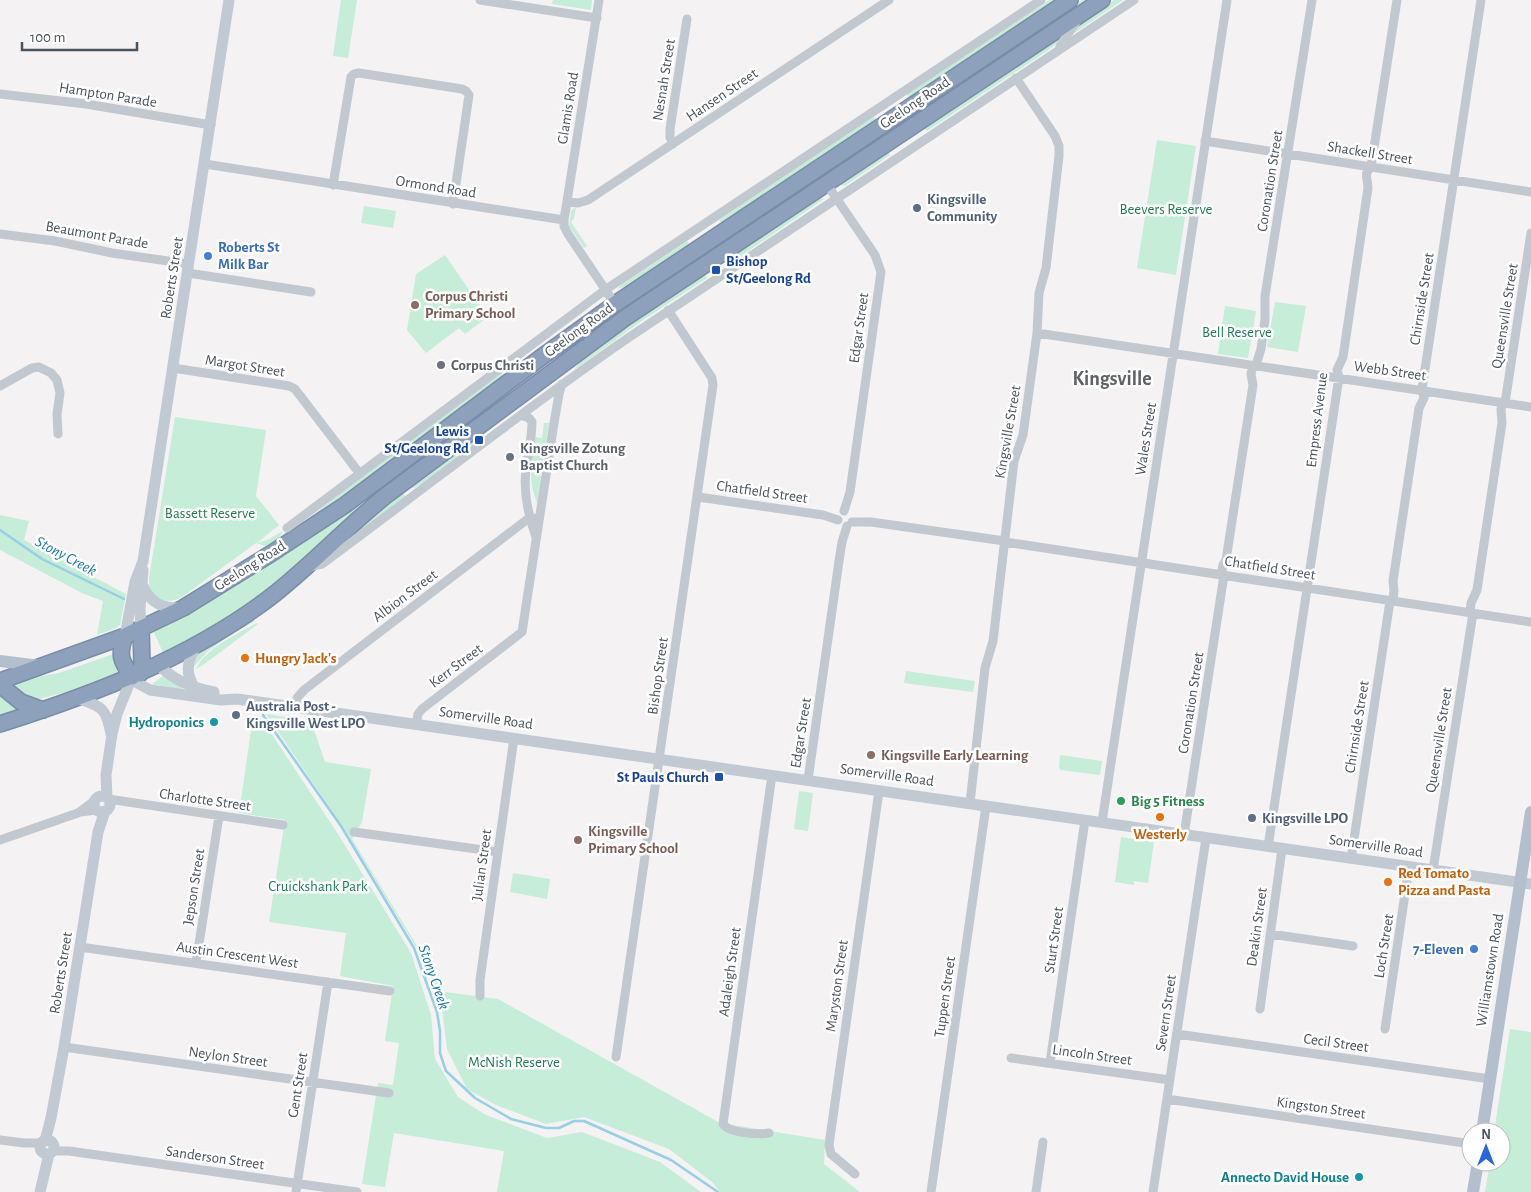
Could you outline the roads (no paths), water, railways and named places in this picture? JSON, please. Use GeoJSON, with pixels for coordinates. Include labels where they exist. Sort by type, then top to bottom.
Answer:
{"type":"FeatureCollection","features":[{"type":"Feature","properties":{"kind":"highway","name":"Geelong Road"},"geometry":{"type":"LineString","coordinates":[[0,683],[125,636],[142,633],[323,520],[615,304],[1070,0]]}},
{"type":"Feature","properties":{"kind":"highway","name":"Geelong Road"},"geometry":{"type":"LineString","coordinates":[[0,724],[136,676],[196,645],[241,618],[268,599],[362,515],[401,484],[625,318],[1102,0]]}},
{"type":"Feature","properties":{"kind":"highway"},"geometry":{"type":"LineString","coordinates":[[816,168],[826,183]]}},
{"type":"Feature","properties":{"kind":"highway"},"geometry":{"type":"LineString","coordinates":[[615,304],[625,318]]}},
{"type":"Feature","properties":{"kind":"highway"},"geometry":{"type":"LineString","coordinates":[[401,484],[400,470],[405,460]]}},
{"type":"Feature","properties":{"kind":"highway"},"geometry":{"type":"LineString","coordinates":[[125,636],[120,654],[123,663],[136,676],[142,663],[142,633]]}},
{"type":"Feature","properties":{"kind":"highway"},"geometry":{"type":"LineString","coordinates":[[142,633],[146,646],[159,665]]}},
{"type":"Feature","properties":{"kind":"highway"},"geometry":{"type":"LineString","coordinates":[[0,683],[21,702],[42,710]]}},
{"type":"Feature","properties":{"kind":"main road","name":"Roberts Street"},"geometry":{"type":"LineString","coordinates":[[142,633],[140,608],[143,586],[143,561],[229,0]]}},
{"type":"Feature","properties":{"kind":"main road","name":"Roberts Street"},"geometry":{"type":"LineString","coordinates":[[125,636],[135,582],[143,561]]}},
{"type":"Feature","properties":{"kind":"main road"},"geometry":{"type":"LineString","coordinates":[[143,586],[150,598],[158,605],[184,608]]}},
{"type":"Feature","properties":{"kind":"main road"},"geometry":{"type":"LineString","coordinates":[[196,645],[190,656],[188,666],[189,677],[196,688]]}},
{"type":"Feature","properties":{"kind":"main road"},"geometry":{"type":"LineString","coordinates":[[0,661],[41,666]]}},
{"type":"Feature","properties":{"kind":"main road","name":"Somerville Road"},"geometry":{"type":"LineString","coordinates":[[159,665],[175,678],[196,688],[224,693],[238,699]]}},
{"type":"Feature","properties":{"kind":"main road","name":"Roberts Street"},"geometry":{"type":"LineString","coordinates":[[40,1192],[112,739],[117,714],[136,676]]}},
{"type":"Feature","properties":{"kind":"main road","name":"Somerville Road"},"geometry":{"type":"LineString","coordinates":[[136,676],[141,685],[150,690],[221,700],[238,699],[296,707],[1526,884]]}},
{"type":"Feature","properties":{"kind":"main road","name":"Roberts Street"},"geometry":{"type":"LineString","coordinates":[[77,698],[103,710],[108,720],[112,739]]}},
{"type":"Feature","properties":{"kind":"main road","name":"Williamstown Road"},"geometry":{"type":"LineString","coordinates":[[1484,1122],[1526,884],[1531,812]]}},
{"type":"Feature","properties":{"kind":"main road"},"geometry":{"type":"LineString","coordinates":[[1473,1192],[1476,1172]]}},
{"type":"Feature","properties":{"kind":"street"},"geometry":{"type":"LineString","coordinates":[[480,0],[596,18]]}},
{"type":"Feature","properties":{"kind":"street","name":"Glamis Road"},"geometry":{"type":"LineString","coordinates":[[564,220],[599,0]]}},
{"type":"Feature","properties":{"kind":"street","name":"Hansen Street"},"geometry":{"type":"LineString","coordinates":[[567,202],[578,203],[588,200],[889,0]]}},
{"type":"Feature","properties":{"kind":"street","name":"Geelong Road"},"geometry":{"type":"LineString","coordinates":[[287,528],[605,290],[1041,0]]}},
{"type":"Feature","properties":{"kind":"street","name":"Geelong Road"},"geometry":{"type":"LineString","coordinates":[[306,567],[322,564],[563,384],[668,310],[1134,0]]}},
{"type":"Feature","properties":{"kind":"street","name":"Wales Street"},"geometry":{"type":"LineString","coordinates":[[1102,822],[1227,0]]}},
{"type":"Feature","properties":{"kind":"street","name":"Coronation Street"},"geometry":{"type":"LineString","coordinates":[[1184,835],[1223,565],[1226,560],[1254,383],[1251,374],[1262,342],[1265,296],[1312,0]]}},
{"type":"Feature","properties":{"kind":"street","name":"Empress Avenue"},"geometry":{"type":"LineString","coordinates":[[1268,847],[1339,377],[1337,370],[1343,357],[1368,188],[1366,175],[1371,167],[1397,0]]}},
{"type":"Feature","properties":{"kind":"street","name":"Chirnside Street"},"geometry":{"type":"LineString","coordinates":[[1351,859],[1394,590],[1393,581],[1419,409],[1424,398],[1422,389],[1481,0]]}},
{"type":"Feature","properties":{"kind":"street","name":"Geelong Road"},"geometry":{"type":"LineString","coordinates":[[1058,50],[1082,14]]}},
{"type":"Feature","properties":{"kind":"street","name":"Nesnah Street"},"geometry":{"type":"LineString","coordinates":[[672,144],[670,129],[687,19]]}},
{"type":"Feature","properties":{"kind":"street"},"geometry":{"type":"LineString","coordinates":[[333,185],[350,79],[354,74],[359,73],[462,89],[468,92],[470,99],[453,204]]}},
{"type":"Feature","properties":{"kind":"street","name":"Kingsville Street"},"geometry":{"type":"LineString","coordinates":[[970,804],[985,668],[993,641],[1014,460],[1023,438],[1037,333],[1038,293],[1046,268],[1059,148],[1055,136],[1016,78]]}},
{"type":"Feature","properties":{"kind":"street","name":"Hampton Parade"},"geometry":{"type":"LineString","coordinates":[[0,94],[86,104],[211,125]]}},
{"type":"Feature","properties":{"kind":"street","name":"Shackell Street"},"geometry":{"type":"LineString","coordinates":[[1205,141],[1531,192]]}},
{"type":"Feature","properties":{"kind":"street","name":"Ormond Road"},"geometry":{"type":"LineString","coordinates":[[205,164],[564,220]]}},
{"type":"Feature","properties":{"kind":"street","name":"Edgar Street"},"geometry":{"type":"LineString","coordinates":[[808,780],[881,272],[875,255],[826,183]]}},
{"type":"Feature","properties":{"kind":"street"},"geometry":{"type":"LineString","coordinates":[[564,220],[566,232],[615,304]]}},
{"type":"Feature","properties":{"kind":"street","name":"Queensville Street"},"geometry":{"type":"LineString","coordinates":[[1433,870],[1471,613],[1478,580],[1502,423],[1501,410],[1504,403],[1531,232]]}},
{"type":"Feature","properties":{"kind":"street","name":"Beaumont Parade"},"geometry":{"type":"LineString","coordinates":[[0,234],[55,241],[311,292]]}},
{"type":"Feature","properties":{"kind":"street","name":"Bishop Street"},"geometry":{"type":"LineString","coordinates":[[616,1057],[713,384],[712,378],[668,310]]}},
{"type":"Feature","properties":{"kind":"street","name":"Webb Street"},"geometry":{"type":"LineString","coordinates":[[1037,333],[1422,389],[1531,407]]}},
{"type":"Feature","properties":{"kind":"street"},"geometry":{"type":"LineString","coordinates":[[0,386],[32,368],[40,367],[51,372],[57,380],[60,393],[57,414],[58,434]]}},
{"type":"Feature","properties":{"kind":"street","name":"Margot Street"},"geometry":{"type":"LineString","coordinates":[[173,368],[288,386],[295,389],[360,474]]}},
{"type":"Feature","properties":{"kind":"street"},"geometry":{"type":"LineString","coordinates":[[537,540],[558,394],[563,384]]}},
{"type":"Feature","properties":{"kind":"street"},"geometry":{"type":"LineString","coordinates":[[522,415],[530,418],[532,424],[525,472],[526,505],[537,540]]}},
{"type":"Feature","properties":{"kind":"street"},"geometry":{"type":"LineString","coordinates":[[401,484],[410,492],[421,490]]}},
{"type":"Feature","properties":{"kind":"street","name":"Chatfield Street"},"geometry":{"type":"LineString","coordinates":[[698,497],[1531,622]]}},
{"type":"Feature","properties":{"kind":"street"},"geometry":{"type":"LineString","coordinates":[[530,518],[539,519]]}},
{"type":"Feature","properties":{"kind":"street","name":"Albion Street"},"geometry":{"type":"LineString","coordinates":[[296,707],[297,698],[304,690],[530,518]]}},
{"type":"Feature","properties":{"kind":"street","name":"Kerr Street"},"geometry":{"type":"LineString","coordinates":[[416,724],[418,714],[422,709],[521,634],[524,628],[537,540]]}},
{"type":"Feature","properties":{"kind":"street","name":"Julian Street"},"geometry":{"type":"LineString","coordinates":[[480,996],[480,980],[514,738]]}},
{"type":"Feature","properties":{"kind":"street","name":"Adaleigh Street"},"geometry":{"type":"LineString","coordinates":[[769,1133],[762,1135],[733,1130],[726,1128],[723,1124],[772,775]]}},
{"type":"Feature","properties":{"kind":"street","name":"Maryston Street"},"geometry":{"type":"LineString","coordinates":[[855,1174],[831,1154],[829,1145],[879,790]]}},
{"type":"Feature","properties":{"kind":"street","name":"Charlotte Street"},"geometry":{"type":"LineString","coordinates":[[0,840],[102,804],[123,802],[284,825]]}},
{"type":"Feature","properties":{"kind":"street","name":"Tuppen Street"},"geometry":{"type":"LineString","coordinates":[[931,1192],[986,806]]}},
{"type":"Feature","properties":{"kind":"street","name":"Jepson Street"},"geometry":{"type":"LineString","coordinates":[[196,963],[219,816]]}},
{"type":"Feature","properties":{"kind":"street","name":"Sturt Street"},"geometry":{"type":"LineString","coordinates":[[1050,1063],[1085,820]]}},
{"type":"Feature","properties":{"kind":"street"},"geometry":{"type":"LineString","coordinates":[[354,832],[498,852]]}},
{"type":"Feature","properties":{"kind":"street","name":"Severn Street"},"geometry":{"type":"LineString","coordinates":[[1153,1192],[1206,838]]}},
{"type":"Feature","properties":{"kind":"street","name":"Deakin Street"},"geometry":{"type":"LineString","coordinates":[[1260,1009],[1282,849]]}},
{"type":"Feature","properties":{"kind":"street","name":"Loch Street"},"geometry":{"type":"LineString","coordinates":[[1385,1029],[1409,867]]}},
{"type":"Feature","properties":{"kind":"street"},"geometry":{"type":"LineString","coordinates":[[1270,934],[1353,946]]}},
{"type":"Feature","properties":{"kind":"street","name":"Austin Crescent West"},"geometry":{"type":"LineString","coordinates":[[80,947],[390,991]]}},
{"type":"Feature","properties":{"kind":"street","name":"Gent Street"},"geometry":{"type":"LineString","coordinates":[[297,1188],[328,982]]}},
{"type":"Feature","properties":{"kind":"street","name":"Cecil Street"},"geometry":{"type":"LineString","coordinates":[[1177,1034],[1490,1079]]}},
{"type":"Feature","properties":{"kind":"street","name":"Neylon Street"},"geometry":{"type":"LineString","coordinates":[[64,1047],[389,1094]]}},
{"type":"Feature","properties":{"kind":"street","name":"Lincoln Street"},"geometry":{"type":"LineString","coordinates":[[1011,1058],[1170,1080]]}},
{"type":"Feature","properties":{"kind":"street","name":"Kingston Street"},"geometry":{"type":"LineString","coordinates":[[1167,1099],[1461,1143]]}},
{"type":"Feature","properties":{"kind":"street","name":"Sanderson Street"},"geometry":{"type":"LineString","coordinates":[[0,1140],[297,1188],[356,1192]]}},
{"type":"Feature","properties":{"kind":"street"},"geometry":{"type":"LineString","coordinates":[[1036,1192],[1043,1142]]}},
{"type":"Feature","properties":{"kind":"waterway","name":"Stony Creek"},"geometry":{"type":"LineString","coordinates":[[0,530],[42,559],[124,599]]}},
{"type":"Feature","properties":{"kind":"waterway","name":"Stony Creek"},"geometry":{"type":"LineString","coordinates":[[263,715],[341,826],[414,948],[437,1012],[440,1031],[440,1053],[446,1071],[475,1098],[511,1119],[546,1128],[559,1128],[574,1121],[584,1121],[671,1160],[718,1192]]}},
{"type":"Feature","properties":{"kind":"place","name":"Kingsville Community"},"geometry":{"type":"Point","coordinates":[917,208]}},
{"type":"Feature","properties":{"kind":"place","name":"Roberts St Milk Bar"},"geometry":{"type":"Point","coordinates":[208,256]}},
{"type":"Feature","properties":{"kind":"place","name":"Bishop St/Geelong Rd"},"geometry":{"type":"Point","coordinates":[716,270]}},
{"type":"Feature","properties":{"kind":"place","name":"Corpus Christi Primary School"},"geometry":{"type":"Point","coordinates":[415,305]}},
{"type":"Feature","properties":{"kind":"place","name":"Corpus Christi"},"geometry":{"type":"Point","coordinates":[441,365]}},
{"type":"Feature","properties":{"kind":"place","name":"Lewis St/Geelong Rd"},"geometry":{"type":"Point","coordinates":[479,440]}},
{"type":"Feature","properties":{"kind":"place","name":"Kingsville Zotung Baptist Church"},"geometry":{"type":"Point","coordinates":[510,457]}},
{"type":"Feature","properties":{"kind":"place","name":"Hungry Jack's"},"geometry":{"type":"Point","coordinates":[245,658]}},
{"type":"Feature","properties":{"kind":"place","name":"Australia Post - Kingsville West LPO"},"geometry":{"type":"Point","coordinates":[236,715]}},
{"type":"Feature","properties":{"kind":"place","name":"Hydroponics"},"geometry":{"type":"Point","coordinates":[214,722]}},
{"type":"Feature","properties":{"kind":"place","name":"Kingsville Early Learning"},"geometry":{"type":"Point","coordinates":[871,755]}},
{"type":"Feature","properties":{"kind":"place","name":"St Pauls Church"},"geometry":{"type":"Point","coordinates":[719,777]}},
{"type":"Feature","properties":{"kind":"place","name":"Big 5 Fitness"},"geometry":{"type":"Point","coordinates":[1121,801]}},
{"type":"Feature","properties":{"kind":"place","name":"Westerly"},"geometry":{"type":"Point","coordinates":[1160,817]}},
{"type":"Feature","properties":{"kind":"place","name":"Kingsville LPO"},"geometry":{"type":"Point","coordinates":[1252,818]}},
{"type":"Feature","properties":{"kind":"place","name":"Kingsville Primary School"},"geometry":{"type":"Point","coordinates":[578,840]}},
{"type":"Feature","properties":{"kind":"place","name":"Red Tomato Pizza and Pasta"},"geometry":{"type":"Point","coordinates":[1388,882]}},
{"type":"Feature","properties":{"kind":"place","name":"7-Eleven"},"geometry":{"type":"Point","coordinates":[1474,949]}},
{"type":"Feature","properties":{"kind":"place","name":"Annecto David House"},"geometry":{"type":"Point","coordinates":[1359,1177]}},
{"type":"Feature","properties":{"kind":"district","name":"Kingsville"},"geometry":{"type":"Point","coordinates":[1112,379]}},
{"type":"Feature","properties":{"kind":"park label","name":"Beevers Reserve"},"geometry":{"type":"Point","coordinates":[1166,209]}},
{"type":"Feature","properties":{"kind":"park label","name":"Bell Reserve"},"geometry":{"type":"Point","coordinates":[1237,332]}},
{"type":"Feature","properties":{"kind":"park label","name":"Bassett Reserve"},"geometry":{"type":"Point","coordinates":[210,513]}},
{"type":"Feature","properties":{"kind":"park label","name":"Cruickshank Park"},"geometry":{"type":"Point","coordinates":[318,886]}},
{"type":"Feature","properties":{"kind":"park label","name":"McNish Reserve"},"geometry":{"type":"Point","coordinates":[514,1062]}}]}
